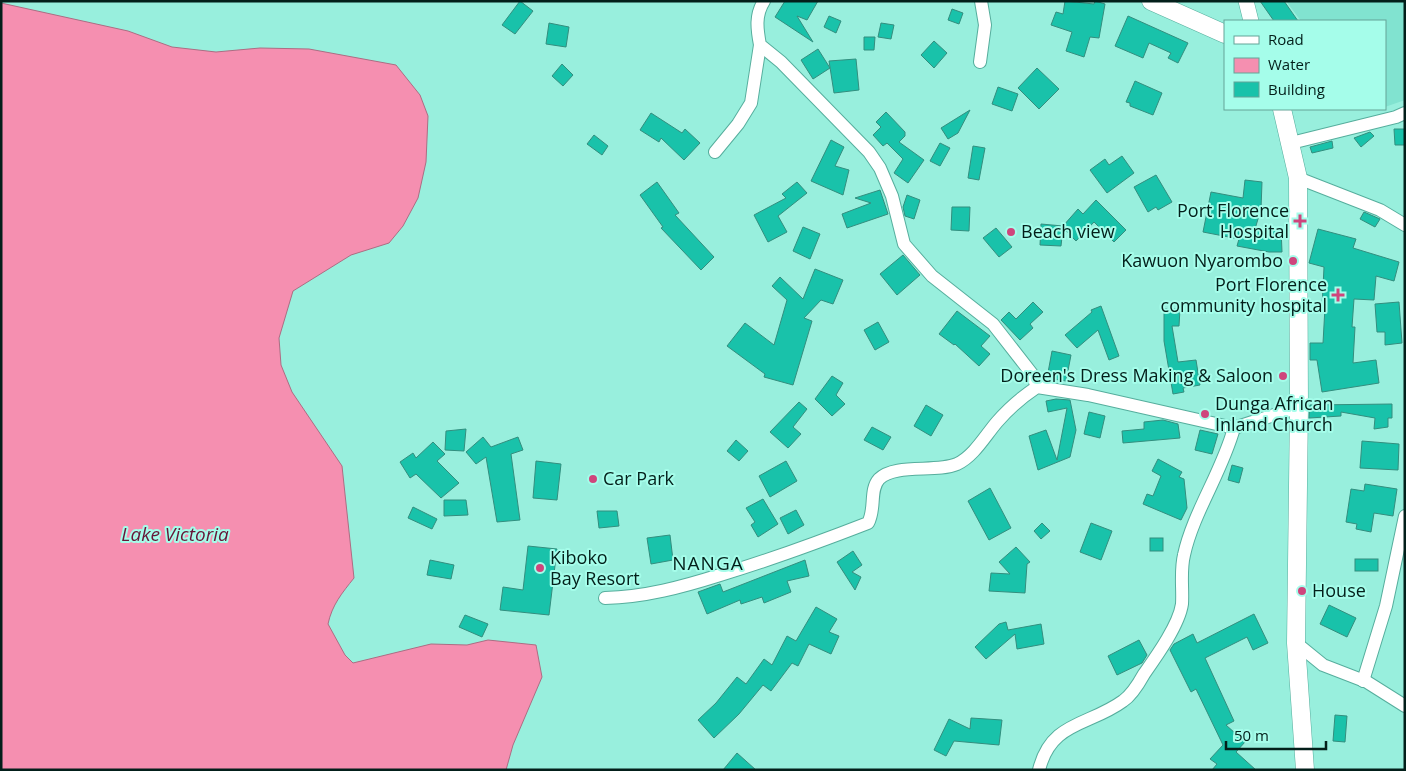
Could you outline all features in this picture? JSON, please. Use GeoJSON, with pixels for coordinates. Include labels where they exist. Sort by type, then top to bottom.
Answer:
{"type":"FeatureCollection","features":[{"type":"Feature","properties":{"kind":"main road"},"geometry":{"type":"LineString","coordinates":[[1151,1],[1224,34]]}},
{"type":"Feature","properties":{"kind":"main road"},"geometry":{"type":"LineString","coordinates":[[1282,110],[1298,178],[1299,407],[1296,643],[1305,770]]}},
{"type":"Feature","properties":{"kind":"street"},"geometry":{"type":"LineString","coordinates":[[715,152],[738,124],[751,103],[760,45],[756,24],[760,7],[764,1]]}},
{"type":"Feature","properties":{"kind":"street"},"geometry":{"type":"LineString","coordinates":[[980,62],[985,25],[981,1]]}},
{"type":"Feature","properties":{"kind":"street"},"geometry":{"type":"LineString","coordinates":[[1246,1],[1251,20]]}},
{"type":"Feature","properties":{"kind":"street"},"geometry":{"type":"LineString","coordinates":[[760,45],[781,62],[869,152],[880,168],[892,196],[904,244],[932,276],[992,324],[1032,374],[1038,387]]}},
{"type":"Feature","properties":{"kind":"street"},"geometry":{"type":"LineString","coordinates":[[1291,143],[1396,117],[1405,113]]}},
{"type":"Feature","properties":{"kind":"street"},"geometry":{"type":"LineString","coordinates":[[1298,178],[1380,210],[1405,225]]}},
{"type":"Feature","properties":{"kind":"street"},"geometry":{"type":"LineString","coordinates":[[605,598],[634,598],[676,588],[760,563],[868,523],[872,515],[873,489],[879,479],[890,472],[942,468],[968,458],[998,421],[1022,397],[1038,387],[1097,397],[1234,428],[1299,407]]}},
{"type":"Feature","properties":{"kind":"street"},"geometry":{"type":"LineString","coordinates":[[1039,770],[1043,755],[1051,741],[1069,728],[1112,709],[1126,700],[1176,623],[1182,606],[1184,555],[1227,452],[1234,428]]}},
{"type":"Feature","properties":{"kind":"street"},"geometry":{"type":"LineString","coordinates":[[1362,681],[1386,606],[1405,516]]}},
{"type":"Feature","properties":{"kind":"street"},"geometry":{"type":"LineString","coordinates":[[1296,643],[1323,665],[1362,681],[1405,706]]}},
{"type":"Feature","properties":{"kind":"shaded area"},"geometry":{"type":"Polygon","coordinates":[[[1286,1],[1405,1],[1405,100],[1386,107],[1386,20],[1300,20],[1286,1]]]}},
{"type":"Feature","properties":{"kind":"water","name":"Lake Victoria"},"geometry":{"type":"Polygon","coordinates":[[[1,3],[128,31],[172,47],[216,52],[260,48],[309,49],[396,65],[420,95],[428,116],[426,162],[418,198],[403,226],[389,243],[351,255],[293,291],[279,338],[281,365],[292,392],[342,466],[354,578],[335,605],[328,624],[345,655],[353,663],[431,644],[467,645],[488,640],[536,645],[542,677],[513,745],[506,770],[1,770],[1,3]]]}},
{"type":"Feature","properties":{"kind":"building"},"geometry":{"type":"Polygon","coordinates":[[[520,1],[533,11],[515,34],[502,25],[520,1]]]}},
{"type":"Feature","properties":{"kind":"building"},"geometry":{"type":"Polygon","coordinates":[[[785,1],[818,1],[807,20],[797,16],[813,42],[775,17],[785,1]]]}},
{"type":"Feature","properties":{"kind":"building"},"geometry":{"type":"Polygon","coordinates":[[[1065,1],[1094,4],[1095,1],[1105,4],[1099,38],[1090,37],[1084,57],[1066,51],[1072,32],[1051,25],[1056,12],[1063,14],[1065,1]]]}},
{"type":"Feature","properties":{"kind":"building"},"geometry":{"type":"Polygon","coordinates":[[[1260,1],[1284,1],[1297,20],[1273,20],[1260,1]]]}},
{"type":"Feature","properties":{"kind":"building"},"geometry":{"type":"Polygon","coordinates":[[[952,9],[963,13],[959,24],[948,20],[952,9]]]}},
{"type":"Feature","properties":{"kind":"building"},"geometry":{"type":"Polygon","coordinates":[[[829,16],[841,21],[836,33],[824,27],[829,16]]]}},
{"type":"Feature","properties":{"kind":"building"},"geometry":{"type":"Polygon","coordinates":[[[1128,16],[1188,43],[1178,63],[1168,58],[1171,53],[1149,43],[1143,58],[1115,46],[1128,16]]]}},
{"type":"Feature","properties":{"kind":"building"},"geometry":{"type":"Polygon","coordinates":[[[549,23],[569,27],[566,47],[546,44],[549,23]]]}},
{"type":"Feature","properties":{"kind":"building"},"geometry":{"type":"Polygon","coordinates":[[[881,23],[894,25],[891,39],[878,37],[881,23]]]}},
{"type":"Feature","properties":{"kind":"building"},"geometry":{"type":"Polygon","coordinates":[[[864,37],[875,37],[874,50],[864,50],[864,37]]]}},
{"type":"Feature","properties":{"kind":"building"},"geometry":{"type":"Polygon","coordinates":[[[934,41],[947,53],[934,68],[921,55],[934,41]]]}},
{"type":"Feature","properties":{"kind":"building"},"geometry":{"type":"Polygon","coordinates":[[[818,49],[830,68],[813,79],[801,60],[818,49]]]}},
{"type":"Feature","properties":{"kind":"building"},"geometry":{"type":"Polygon","coordinates":[[[856,59],[859,90],[834,93],[829,61],[856,59]]]}},
{"type":"Feature","properties":{"kind":"building"},"geometry":{"type":"Polygon","coordinates":[[[562,64],[573,75],[563,86],[552,76],[562,64]]]}},
{"type":"Feature","properties":{"kind":"building"},"geometry":{"type":"Polygon","coordinates":[[[1037,68],[1059,89],[1039,109],[1018,88],[1037,68]]]}},
{"type":"Feature","properties":{"kind":"building"},"geometry":{"type":"Polygon","coordinates":[[[1135,81],[1162,93],[1153,115],[1130,106],[1130,103],[1126,102],[1135,81]]]}},
{"type":"Feature","properties":{"kind":"building"},"geometry":{"type":"Polygon","coordinates":[[[998,87],[1018,94],[1012,111],[992,104],[998,87]]]}},
{"type":"Feature","properties":{"kind":"building"},"geometry":{"type":"Polygon","coordinates":[[[970,110],[958,133],[948,139],[941,128],[970,110]]]}},
{"type":"Feature","properties":{"kind":"building"},"geometry":{"type":"Polygon","coordinates":[[[886,112],[905,132],[905,136],[899,142],[924,160],[908,183],[894,173],[903,159],[887,143],[883,146],[873,135],[881,127],[876,122],[886,112]]]}},
{"type":"Feature","properties":{"kind":"building"},"geometry":{"type":"Polygon","coordinates":[[[651,113],[682,133],[685,129],[700,143],[684,160],[661,138],[659,142],[640,130],[651,113]]]}},
{"type":"Feature","properties":{"kind":"building"},"geometry":{"type":"Polygon","coordinates":[[[1394,129],[1405,129],[1405,145],[1395,145],[1394,129]]]}},
{"type":"Feature","properties":{"kind":"building"},"geometry":{"type":"Polygon","coordinates":[[[1370,132],[1374,136],[1361,147],[1354,138],[1370,132]]]}},
{"type":"Feature","properties":{"kind":"building"},"geometry":{"type":"Polygon","coordinates":[[[594,135],[608,146],[602,155],[587,144],[594,135]]]}},
{"type":"Feature","properties":{"kind":"building"},"geometry":{"type":"Polygon","coordinates":[[[831,140],[844,147],[835,166],[849,170],[843,195],[811,181],[831,140]]]}},
{"type":"Feature","properties":{"kind":"building"},"geometry":{"type":"Polygon","coordinates":[[[1332,141],[1333,148],[1312,153],[1310,147],[1332,141]]]}},
{"type":"Feature","properties":{"kind":"building"},"geometry":{"type":"Polygon","coordinates":[[[940,143],[950,148],[940,166],[930,161],[940,143]]]}},
{"type":"Feature","properties":{"kind":"building"},"geometry":{"type":"Polygon","coordinates":[[[973,146],[985,148],[979,180],[968,178],[973,146]]]}},
{"type":"Feature","properties":{"kind":"building"},"geometry":{"type":"Polygon","coordinates":[[[1122,156],[1134,173],[1107,193],[1090,170],[1105,159],[1109,165],[1122,156]]]}},
{"type":"Feature","properties":{"kind":"building"},"geometry":{"type":"Polygon","coordinates":[[[1156,175],[1172,202],[1158,210],[1156,207],[1148,212],[1134,187],[1156,175]]]}},
{"type":"Feature","properties":{"kind":"building"},"geometry":{"type":"Polygon","coordinates":[[[1245,180],[1262,182],[1261,209],[1255,229],[1281,228],[1282,252],[1269,252],[1237,246],[1239,239],[1203,232],[1211,192],[1243,198],[1245,180]]]}},
{"type":"Feature","properties":{"kind":"building"},"geometry":{"type":"Polygon","coordinates":[[[657,182],[679,213],[675,215],[714,257],[701,270],[661,228],[663,227],[640,195],[657,182]]]}},
{"type":"Feature","properties":{"kind":"building"},"geometry":{"type":"Polygon","coordinates":[[[797,182],[807,193],[778,216],[787,232],[768,242],[754,215],[786,198],[782,194],[797,182]]]}},
{"type":"Feature","properties":{"kind":"building"},"geometry":{"type":"Polygon","coordinates":[[[880,190],[888,214],[847,228],[842,214],[871,203],[855,198],[880,190]]]}},
{"type":"Feature","properties":{"kind":"building"},"geometry":{"type":"Polygon","coordinates":[[[907,195],[920,200],[914,219],[905,216],[903,207],[907,195]]]}},
{"type":"Feature","properties":{"kind":"building"},"geometry":{"type":"Polygon","coordinates":[[[1096,200],[1126,230],[1114,242],[1094,222],[1076,241],[1063,228],[1061,246],[1040,245],[1041,224],[1063,226],[1078,209],[1083,214],[1096,200]]]}},
{"type":"Feature","properties":{"kind":"building"},"geometry":{"type":"Polygon","coordinates":[[[952,207],[970,207],[969,231],[951,230],[952,207]]]}},
{"type":"Feature","properties":{"kind":"building"},"geometry":{"type":"Polygon","coordinates":[[[1364,212],[1380,219],[1375,227],[1360,219],[1364,212]]]}},
{"type":"Feature","properties":{"kind":"building"},"geometry":{"type":"Polygon","coordinates":[[[803,227],[820,234],[810,259],[793,251],[803,227]]]}},
{"type":"Feature","properties":{"kind":"building"},"geometry":{"type":"Polygon","coordinates":[[[996,228],[1012,247],[999,257],[983,238],[996,228]]]}},
{"type":"Feature","properties":{"kind":"building"},"geometry":{"type":"Polygon","coordinates":[[[1318,229],[1356,239],[1353,248],[1399,262],[1394,281],[1376,276],[1374,300],[1354,299],[1352,327],[1355,327],[1353,363],[1376,360],[1379,383],[1322,392],[1317,360],[1310,360],[1310,343],[1323,343],[1325,307],[1322,307],[1324,267],[1309,263],[1318,229]]]}},
{"type":"Feature","properties":{"kind":"building"},"geometry":{"type":"Polygon","coordinates":[[[903,255],[920,275],[897,295],[880,274],[903,255]]]}},
{"type":"Feature","properties":{"kind":"building"},"geometry":{"type":"Polygon","coordinates":[[[815,269],[843,280],[833,304],[821,300],[804,318],[812,321],[793,385],[764,377],[765,374],[727,346],[745,323],[774,345],[787,300],[772,286],[780,277],[803,299],[815,269]]]}},
{"type":"Feature","properties":{"kind":"building"},"geometry":{"type":"Polygon","coordinates":[[[1033,302],[1043,312],[1030,324],[1033,328],[1020,340],[1001,320],[1009,312],[1016,319],[1033,302]]]}},
{"type":"Feature","properties":{"kind":"building"},"geometry":{"type":"Polygon","coordinates":[[[1399,302],[1402,343],[1385,345],[1385,332],[1377,332],[1375,304],[1399,302]]]}},
{"type":"Feature","properties":{"kind":"building"},"geometry":{"type":"Polygon","coordinates":[[[1101,306],[1119,356],[1109,360],[1098,330],[1077,348],[1065,335],[1092,312],[1091,310],[1101,306]]]}},
{"type":"Feature","properties":{"kind":"building"},"geometry":{"type":"Polygon","coordinates":[[[1164,309],[1180,309],[1179,326],[1172,326],[1178,362],[1196,360],[1200,385],[1183,388],[1184,392],[1173,394],[1164,341],[1164,309]]]}},
{"type":"Feature","properties":{"kind":"building"},"geometry":{"type":"Polygon","coordinates":[[[957,311],[990,336],[981,346],[990,354],[979,366],[955,344],[939,334],[957,311]]]}},
{"type":"Feature","properties":{"kind":"building"},"geometry":{"type":"Polygon","coordinates":[[[878,322],[889,342],[875,350],[864,330],[878,322]]]}},
{"type":"Feature","properties":{"kind":"building"},"geometry":{"type":"Polygon","coordinates":[[[1052,351],[1071,355],[1066,381],[1047,378],[1052,351]]]}},
{"type":"Feature","properties":{"kind":"building"},"geometry":{"type":"Polygon","coordinates":[[[832,376],[843,383],[836,395],[845,404],[832,416],[815,399],[832,376]]]}},
{"type":"Feature","properties":{"kind":"building"},"geometry":{"type":"Polygon","coordinates":[[[1056,399],[1070,400],[1076,430],[1070,457],[1038,470],[1029,436],[1046,430],[1057,460],[1067,408],[1048,412],[1046,401],[1056,399]]]}},
{"type":"Feature","properties":{"kind":"building"},"geometry":{"type":"Polygon","coordinates":[[[799,402],[807,409],[793,427],[801,434],[788,448],[770,432],[799,402]]]}},
{"type":"Feature","properties":{"kind":"building"},"geometry":{"type":"Polygon","coordinates":[[[1392,404],[1392,418],[1388,418],[1388,427],[1374,429],[1375,418],[1341,412],[1341,416],[1309,418],[1310,405],[1392,404]]]}},
{"type":"Feature","properties":{"kind":"building"},"geometry":{"type":"Polygon","coordinates":[[[926,405],[943,415],[931,436],[914,426],[926,405]]]}},
{"type":"Feature","properties":{"kind":"building"},"geometry":{"type":"Polygon","coordinates":[[[1089,412],[1105,416],[1100,438],[1084,434],[1089,412]]]}},
{"type":"Feature","properties":{"kind":"building"},"geometry":{"type":"Polygon","coordinates":[[[1163,420],[1178,424],[1180,438],[1123,443],[1122,431],[1144,429],[1144,422],[1163,420]]]}},
{"type":"Feature","properties":{"kind":"building"},"geometry":{"type":"Polygon","coordinates":[[[872,427],[891,437],[883,450],[864,440],[872,427]]]}},
{"type":"Feature","properties":{"kind":"building"},"geometry":{"type":"Polygon","coordinates":[[[466,429],[464,451],[445,450],[446,431],[466,429]]]}},
{"type":"Feature","properties":{"kind":"building"},"geometry":{"type":"Polygon","coordinates":[[[1200,430],[1218,434],[1212,454],[1195,450],[1200,430]]]}},
{"type":"Feature","properties":{"kind":"building"},"geometry":{"type":"Polygon","coordinates":[[[483,437],[491,447],[518,437],[523,450],[511,454],[520,520],[497,522],[486,457],[476,464],[466,452],[483,437]]]}},
{"type":"Feature","properties":{"kind":"building"},"geometry":{"type":"Polygon","coordinates":[[[736,440],[748,451],[739,461],[727,451],[736,440]]]}},
{"type":"Feature","properties":{"kind":"building"},"geometry":{"type":"Polygon","coordinates":[[[1362,441],[1399,444],[1398,470],[1360,468],[1362,441]]]}},
{"type":"Feature","properties":{"kind":"building"},"geometry":{"type":"Polygon","coordinates":[[[433,442],[445,454],[437,461],[459,483],[441,498],[416,474],[410,478],[400,462],[413,453],[416,458],[433,442]]]}},
{"type":"Feature","properties":{"kind":"building"},"geometry":{"type":"Polygon","coordinates":[[[1158,459],[1182,472],[1179,477],[1184,479],[1187,508],[1181,520],[1143,504],[1147,494],[1153,496],[1161,476],[1152,471],[1158,459]]]}},
{"type":"Feature","properties":{"kind":"building"},"geometry":{"type":"Polygon","coordinates":[[[536,461],[561,464],[557,500],[533,498],[536,461]]]}},
{"type":"Feature","properties":{"kind":"building"},"geometry":{"type":"Polygon","coordinates":[[[786,461],[797,481],[770,497],[759,476],[786,461]]]}},
{"type":"Feature","properties":{"kind":"building"},"geometry":{"type":"Polygon","coordinates":[[[1232,465],[1243,468],[1239,483],[1228,480],[1232,465]]]}},
{"type":"Feature","properties":{"kind":"building"},"geometry":{"type":"Polygon","coordinates":[[[1365,484],[1397,489],[1393,516],[1374,513],[1371,532],[1356,529],[1357,524],[1346,522],[1351,489],[1364,491],[1365,484]]]}},
{"type":"Feature","properties":{"kind":"building"},"geometry":{"type":"Polygon","coordinates":[[[990,488],[1011,528],[989,540],[968,501],[990,488]]]}},
{"type":"Feature","properties":{"kind":"building"},"geometry":{"type":"Polygon","coordinates":[[[763,499],[778,524],[758,537],[751,525],[755,522],[746,508],[763,499]]]}},
{"type":"Feature","properties":{"kind":"building"},"geometry":{"type":"Polygon","coordinates":[[[444,500],[466,500],[468,515],[444,516],[444,500]]]}},
{"type":"Feature","properties":{"kind":"building"},"geometry":{"type":"Polygon","coordinates":[[[413,507],[437,519],[432,529],[408,518],[413,507]]]}},
{"type":"Feature","properties":{"kind":"building"},"geometry":{"type":"Polygon","coordinates":[[[796,510],[804,525],[788,534],[780,518],[796,510]]]}},
{"type":"Feature","properties":{"kind":"building"},"geometry":{"type":"Polygon","coordinates":[[[597,511],[617,511],[619,526],[599,528],[597,511]]]}},
{"type":"Feature","properties":{"kind":"building"},"geometry":{"type":"Polygon","coordinates":[[[1042,523],[1050,531],[1041,539],[1034,531],[1042,523]]]}},
{"type":"Feature","properties":{"kind":"building"},"geometry":{"type":"Polygon","coordinates":[[[1091,523],[1112,531],[1101,560],[1080,552],[1091,523]]]}},
{"type":"Feature","properties":{"kind":"building"},"geometry":{"type":"Polygon","coordinates":[[[670,535],[673,560],[651,564],[647,538],[670,535]]]}},
{"type":"Feature","properties":{"kind":"building"},"geometry":{"type":"Polygon","coordinates":[[[1150,538],[1163,538],[1163,551],[1150,551],[1150,538]]]}},
{"type":"Feature","properties":{"kind":"building","name":"Kiboko Bay Resort"},"geometry":{"type":"Polygon","coordinates":[[[528,546],[557,549],[549,615],[500,610],[503,587],[523,590],[528,546]]]}},
{"type":"Feature","properties":{"kind":"building"},"geometry":{"type":"Polygon","coordinates":[[[1016,547],[1030,562],[1027,564],[1025,593],[989,591],[991,573],[1010,574],[999,562],[1016,547]]]}},
{"type":"Feature","properties":{"kind":"building"},"geometry":{"type":"Polygon","coordinates":[[[853,551],[862,565],[852,572],[861,577],[855,590],[837,562],[853,551]]]}},
{"type":"Feature","properties":{"kind":"building"},"geometry":{"type":"Polygon","coordinates":[[[1355,559],[1378,559],[1378,571],[1355,571],[1355,559]]]}},
{"type":"Feature","properties":{"kind":"building"},"geometry":{"type":"Polygon","coordinates":[[[430,560],[454,565],[451,579],[427,575],[430,560]]]}},
{"type":"Feature","properties":{"kind":"building"},"geometry":{"type":"Polygon","coordinates":[[[805,560],[809,576],[787,581],[791,592],[764,603],[762,597],[741,604],[740,600],[707,614],[698,592],[720,584],[723,592],[805,560]]]}},
{"type":"Feature","properties":{"kind":"building"},"geometry":{"type":"Polygon","coordinates":[[[1329,605],[1356,618],[1347,637],[1320,624],[1329,605]]]}},
{"type":"Feature","properties":{"kind":"building"},"geometry":{"type":"Polygon","coordinates":[[[816,607],[837,619],[829,632],[839,636],[831,654],[809,644],[798,666],[792,663],[771,691],[763,685],[739,714],[714,738],[698,720],[716,703],[737,677],[746,684],[764,659],[772,665],[787,636],[796,641],[816,607]]]}},
{"type":"Feature","properties":{"kind":"building"},"geometry":{"type":"Polygon","coordinates":[[[1254,614],[1268,643],[1253,650],[1247,637],[1205,658],[1234,721],[1226,725],[1245,742],[1236,752],[1256,770],[1212,770],[1217,764],[1210,759],[1223,745],[1196,689],[1191,692],[1170,650],[1174,644],[1193,634],[1197,643],[1254,614]]]}},
{"type":"Feature","properties":{"kind":"building"},"geometry":{"type":"Polygon","coordinates":[[[465,615],[488,624],[482,637],[459,627],[465,615]]]}},
{"type":"Feature","properties":{"kind":"building"},"geometry":{"type":"Polygon","coordinates":[[[1006,622],[1008,630],[1041,624],[1044,644],[1017,649],[1015,634],[986,659],[975,647],[999,624],[1006,622]]]}},
{"type":"Feature","properties":{"kind":"building"},"geometry":{"type":"Polygon","coordinates":[[[1139,640],[1147,655],[1142,663],[1117,675],[1108,656],[1139,640]]]}},
{"type":"Feature","properties":{"kind":"building"},"geometry":{"type":"Polygon","coordinates":[[[1335,715],[1347,716],[1345,742],[1333,741],[1335,715]]]}},
{"type":"Feature","properties":{"kind":"building"},"geometry":{"type":"Polygon","coordinates":[[[971,718],[1002,720],[999,745],[954,741],[946,756],[934,750],[949,719],[970,729],[971,718]]]}},
{"type":"Feature","properties":{"kind":"building"},"geometry":{"type":"Polygon","coordinates":[[[737,753],[756,770],[723,770],[737,753]]]}},
{"type":"Feature","properties":{"kind":"place","name":"Port Florence Hospital"},"geometry":{"type":"Point","coordinates":[1300,221]}},
{"type":"Feature","properties":{"kind":"place","name":"Beach view"},"geometry":{"type":"Point","coordinates":[1011,232]}},
{"type":"Feature","properties":{"kind":"place","name":"Kawuon Nyarombo"},"geometry":{"type":"Point","coordinates":[1293,261]}},
{"type":"Feature","properties":{"kind":"place","name":"Port Florence community hospital"},"geometry":{"type":"Point","coordinates":[1338,295]}},
{"type":"Feature","properties":{"kind":"place","name":"Doreen's Dress Making & Saloon"},"geometry":{"type":"Point","coordinates":[1283,376]}},
{"type":"Feature","properties":{"kind":"place","name":"Dunga African Inland Church"},"geometry":{"type":"Point","coordinates":[1205,414]}},
{"type":"Feature","properties":{"kind":"place","name":"Car Park"},"geometry":{"type":"Point","coordinates":[593,479]}},
{"type":"Feature","properties":{"kind":"place","name":"Kiboko Bay Resort"},"geometry":{"type":"Point","coordinates":[540,568]}},
{"type":"Feature","properties":{"kind":"place","name":"House"},"geometry":{"type":"Point","coordinates":[1302,591]}},
{"type":"Feature","properties":{"kind":"district","name":"NANGA"},"geometry":{"type":"Point","coordinates":[708,563]}}]}
